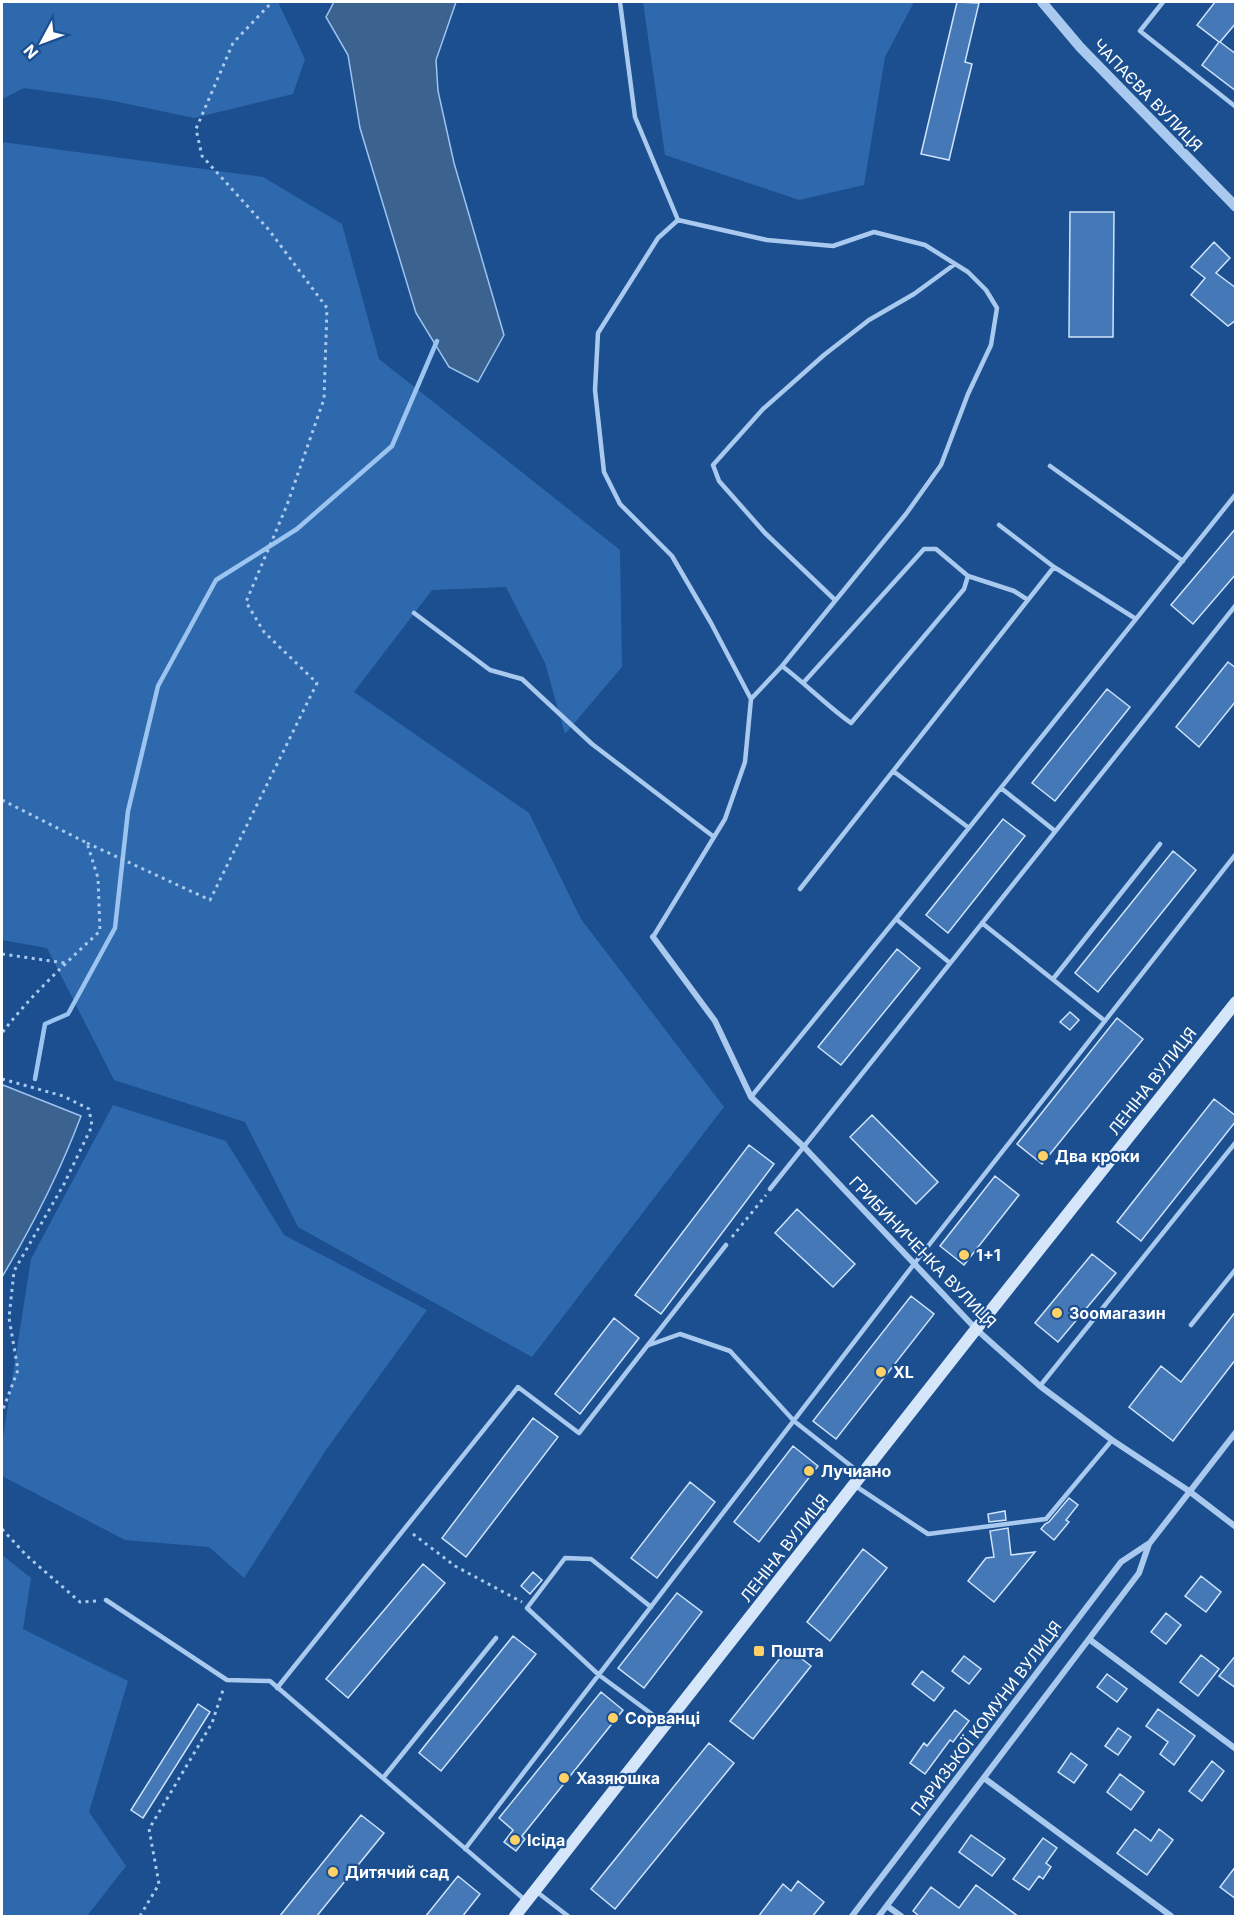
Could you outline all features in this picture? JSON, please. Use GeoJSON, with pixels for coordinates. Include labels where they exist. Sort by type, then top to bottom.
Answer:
{"type":"FeatureCollection","features":[{"type":"Feature","properties":{"kind":"main road","name":"ЛЕНІНА ВУЛИЦЯ"},"geometry":{"type":"LineString","coordinates":[[515,1917],[976,1329],[1236,1002]]}},
{"type":"Feature","properties":{"kind":"street","name":"ЧАПАЄВА ВУЛИЦЯ"},"geometry":{"type":"LineString","coordinates":[[1042,2],[1080,47],[1236,207]]}},
{"type":"Feature","properties":{"kind":"street","name":"ГРИБИНИЧЕНКА ВУЛИЦЯ"},"geometry":{"type":"LineString","coordinates":[[653,937],[715,1021],[750,1097],[804,1147],[976,1329],[1040,1386],[1236,1527]]}},
{"type":"Feature","properties":{"kind":"street","name":"ПАРИЗЬКОЇ КОМУНИ ВУЛИЦЯ"},"geometry":{"type":"LineString","coordinates":[[879,1917],[1139,1574],[1149,1544],[1236,1432]]}},
{"type":"Feature","properties":{"kind":"street","name":"ПАРИЗЬКОЇ КОМУНИ ВУЛИЦЯ"},"geometry":{"type":"LineString","coordinates":[[852,1917],[1121,1562],[1149,1544]]}},
{"type":"Feature","properties":{"kind":"street"},"geometry":{"type":"LineString","coordinates":[[1089,1639],[1236,1749]]}},
{"type":"Feature","properties":{"kind":"street"},"geometry":{"type":"LineString","coordinates":[[984,1778],[1171,1917]]}},
{"type":"Feature","properties":{"kind":"street"},"geometry":{"type":"LineString","coordinates":[[887,1906],[901,1917]]}},
{"type":"Feature","properties":{"kind":"lane"},"geometry":{"type":"LineString","coordinates":[[620,2],[635,117],[678,219]]}},
{"type":"Feature","properties":{"kind":"lane"},"geometry":{"type":"LineString","coordinates":[[1163,2],[1140,32],[1236,107]]}},
{"type":"Feature","properties":{"kind":"lane"},"geometry":{"type":"LineString","coordinates":[[678,219],[767,240],[833,246],[874,232],[925,245],[968,272],[986,290],[998,308],[991,345],[968,394],[941,465],[906,514],[782,666],[751,699]]}},
{"type":"Feature","properties":{"kind":"lane"},"geometry":{"type":"LineString","coordinates":[[653,937],[725,819],[745,762],[751,699],[672,556],[620,504],[604,472],[596,390],[598,333],[658,238],[678,219]]}},
{"type":"Feature","properties":{"kind":"lane"},"geometry":{"type":"LineString","coordinates":[[836,600],[765,533],[719,481],[713,465],[763,410],[824,355],[869,320],[914,294],[955,264]]}},
{"type":"Feature","properties":{"kind":"lane"},"geometry":{"type":"LineString","coordinates":[[1050,466],[1183,561]]}},
{"type":"Feature","properties":{"kind":"lane"},"geometry":{"type":"LineString","coordinates":[[750,1097],[896,919],[1236,494]]}},
{"type":"Feature","properties":{"kind":"lane"},"geometry":{"type":"LineString","coordinates":[[999,525],[1054,567],[1136,620]]}},
{"type":"Feature","properties":{"kind":"lane"},"geometry":{"type":"LineString","coordinates":[[804,682],[924,549],[936,549],[968,576],[1014,591],[1028,600]]}},
{"type":"Feature","properties":{"kind":"lane"},"geometry":{"type":"LineString","coordinates":[[800,889],[1054,567]]}},
{"type":"Feature","properties":{"kind":"lane"},"geometry":{"type":"LineString","coordinates":[[782,666],[851,723],[964,589],[968,576]]}},
{"type":"Feature","properties":{"kind":"lane"},"geometry":{"type":"LineString","coordinates":[[770,1189],[1236,604]]}},
{"type":"Feature","properties":{"kind":"lane"},"geometry":{"type":"LineString","coordinates":[[414,614],[490,670],[522,679],[592,744],[714,837]]}},
{"type":"Feature","properties":{"kind":"lane"},"geometry":{"type":"LineString","coordinates":[[893,771],[969,828]]}},
{"type":"Feature","properties":{"kind":"lane"},"geometry":{"type":"LineString","coordinates":[[1001,788],[1055,831]]}},
{"type":"Feature","properties":{"kind":"lane"},"geometry":{"type":"LineString","coordinates":[[1053,980],[1160,844]]}},
{"type":"Feature","properties":{"kind":"lane"},"geometry":{"type":"LineString","coordinates":[[465,1849],[914,1264],[1236,854]]}},
{"type":"Feature","properties":{"kind":"lane"},"geometry":{"type":"LineString","coordinates":[[896,919],[950,963]]}},
{"type":"Feature","properties":{"kind":"lane"},"geometry":{"type":"LineString","coordinates":[[982,923],[1105,1021]]}},
{"type":"Feature","properties":{"kind":"lane"},"geometry":{"type":"LineString","coordinates":[[1040,1386],[1236,1142]]}},
{"type":"Feature","properties":{"kind":"lane"},"geometry":{"type":"LineString","coordinates":[[277,1688],[518,1387],[579,1433],[726,1245]]}},
{"type":"Feature","properties":{"kind":"lane"},"geometry":{"type":"LineString","coordinates":[[1191,1325],[1236,1269]]}},
{"type":"Feature","properties":{"kind":"lane"},"geometry":{"type":"LineString","coordinates":[[649,1345],[680,1334],[730,1350],[794,1421],[862,1474]]}},
{"type":"Feature","properties":{"kind":"lane"},"geometry":{"type":"LineString","coordinates":[[854,1485],[928,1534],[1046,1518],[1112,1440]]}},
{"type":"Feature","properties":{"kind":"lane"},"geometry":{"type":"LineString","coordinates":[[651,1607],[591,1559],[566,1558],[527,1608],[599,1675],[666,1725]]}},
{"type":"Feature","properties":{"kind":"lane"},"geometry":{"type":"LineString","coordinates":[[106,1600],[227,1680],[270,1681],[527,1902]]}},
{"type":"Feature","properties":{"kind":"lane"},"geometry":{"type":"LineString","coordinates":[[383,1778],[496,1638]]}},
{"type":"Feature","properties":{"kind":"lane"},"geometry":{"type":"LineString","coordinates":[[536,1891],[568,1917]]}},
{"type":"Feature","properties":{"kind":"path"},"geometry":{"type":"LineString","coordinates":[[2,800],[87,843],[210,900],[317,682],[264,632],[246,602],[287,505],[324,399],[327,308],[269,230],[202,156],[196,129],[233,43],[272,2]]}},
{"type":"Feature","properties":{"kind":"path"},"geometry":{"type":"LineString","coordinates":[[2,1033],[100,931],[98,878],[87,843]]}},
{"type":"Feature","properties":{"kind":"path"},"geometry":{"type":"LineString","coordinates":[[2,954],[66,964]]}},
{"type":"Feature","properties":{"kind":"path"},"geometry":{"type":"LineString","coordinates":[[2,1079],[63,1096],[89,1109],[92,1126],[64,1184],[14,1271],[9,1318],[18,1370],[2,1412]]}},
{"type":"Feature","properties":{"kind":"path"},"geometry":{"type":"LineString","coordinates":[[726,1245],[770,1189]]}},
{"type":"Feature","properties":{"kind":"path"},"geometry":{"type":"LineString","coordinates":[[405,1528],[455,1566],[520,1601],[527,1608]]}},
{"type":"Feature","properties":{"kind":"path"},"geometry":{"type":"LineString","coordinates":[[2,1529],[27,1556],[80,1602],[106,1600]]}},
{"type":"Feature","properties":{"kind":"path"},"geometry":{"type":"LineString","coordinates":[[140,1917],[159,1884],[149,1829],[212,1723],[227,1680]]}},
{"type":"Feature","properties":{"kind":"shaded area"},"geometry":{"type":"Polygon","coordinates":[[[2,2],[278,2],[305,59],[293,94],[194,118],[109,100],[24,88],[2,99],[2,2]]]}},
{"type":"Feature","properties":{"kind":"shaded area"},"geometry":{"type":"Polygon","coordinates":[[[334,2],[456,2],[436,60],[438,91],[454,163],[504,335],[478,382],[449,367],[416,313],[360,128],[348,55],[326,17],[334,2]]]}},
{"type":"Feature","properties":{"kind":"shaded area"},"geometry":{"type":"Polygon","coordinates":[[[643,2],[914,2],[885,57],[864,185],[799,200],[665,155],[643,2]]]}},
{"type":"Feature","properties":{"kind":"shaded area"},"geometry":{"type":"Polygon","coordinates":[[[2,142],[263,177],[342,224],[379,359],[620,550],[622,667],[565,734],[545,663],[506,587],[432,590],[354,692],[529,813],[581,919],[724,1107],[532,1357],[298,1227],[245,1122],[114,1080],[47,948],[2,940],[2,142]]]}},
{"type":"Feature","properties":{"kind":"shaded area"},"geometry":{"type":"Polygon","coordinates":[[[3,1085],[81,1116],[45,1198],[2,1277],[2,1088],[3,1085]]]}},
{"type":"Feature","properties":{"kind":"shaded area"},"geometry":{"type":"Polygon","coordinates":[[[113,1105],[226,1141],[284,1235],[427,1310],[326,1450],[244,1578],[209,1547],[125,1540],[2,1476],[2,1443],[31,1259],[113,1105]]]}},
{"type":"Feature","properties":{"kind":"shaded area"},"geometry":{"type":"Polygon","coordinates":[[[2,1555],[31,1578],[23,1629],[128,1681],[89,1812],[126,1866],[87,1916],[2,1916],[2,1555]]]}},
{"type":"Feature","properties":{"kind":"building"},"geometry":{"type":"Polygon","coordinates":[[[957,2],[979,3],[965,62],[972,64],[949,160],[921,154],[957,2]]]}},
{"type":"Feature","properties":{"kind":"building"},"geometry":{"type":"Polygon","coordinates":[[[1215,2],[1236,2],[1236,23],[1220,42],[1236,54],[1236,91],[1202,65],[1219,42],[1197,25],[1215,2]]]}},
{"type":"Feature","properties":{"kind":"building"},"geometry":{"type":"Polygon","coordinates":[[[1070,212],[1114,212],[1113,337],[1069,337],[1070,212]]]}},
{"type":"Feature","properties":{"kind":"building"},"geometry":{"type":"Polygon","coordinates":[[[1214,242],[1230,258],[1216,273],[1236,288],[1236,320],[1228,326],[1191,295],[1205,278],[1191,267],[1214,242]]]}},
{"type":"Feature","properties":{"kind":"building"},"geometry":{"type":"Polygon","coordinates":[[[1236,528],[1236,574],[1193,624],[1171,605],[1236,528]]]}},
{"type":"Feature","properties":{"kind":"building"},"geometry":{"type":"Polygon","coordinates":[[[1228,662],[1236,668],[1236,701],[1199,747],[1176,727],[1228,662]]]}},
{"type":"Feature","properties":{"kind":"building"},"geometry":{"type":"Polygon","coordinates":[[[1107,689],[1130,707],[1055,801],[1032,783],[1107,689]]]}},
{"type":"Feature","properties":{"kind":"building"},"geometry":{"type":"Polygon","coordinates":[[[1003,819],[1025,836],[948,933],[926,915],[1003,819]]]}},
{"type":"Feature","properties":{"kind":"building"},"geometry":{"type":"Polygon","coordinates":[[[1173,851],[1196,870],[1098,992],[1075,973],[1173,851]]]}},
{"type":"Feature","properties":{"kind":"building"},"geometry":{"type":"Polygon","coordinates":[[[897,949],[920,968],[841,1065],[818,1047],[897,949]]]}},
{"type":"Feature","properties":{"kind":"building"},"geometry":{"type":"Polygon","coordinates":[[[1070,1012],[1079,1020],[1070,1030],[1060,1022],[1070,1012]]]}},
{"type":"Feature","properties":{"kind":"building"},"geometry":{"type":"Polygon","coordinates":[[[1117,1018],[1143,1039],[1042,1164],[1017,1144],[1117,1018]]]}},
{"type":"Feature","properties":{"kind":"building"},"geometry":{"type":"Polygon","coordinates":[[[1214,1099],[1236,1116],[1236,1121],[1141,1241],[1117,1222],[1214,1099]]]}},
{"type":"Feature","properties":{"kind":"building"},"geometry":{"type":"Polygon","coordinates":[[[872,1115],[938,1182],[916,1204],[850,1137],[872,1115]]]}},
{"type":"Feature","properties":{"kind":"building"},"geometry":{"type":"Polygon","coordinates":[[[749,1145],[774,1164],[661,1314],[635,1295],[749,1145]]]}},
{"type":"Feature","properties":{"kind":"building"},"geometry":{"type":"Polygon","coordinates":[[[995,1176],[1019,1195],[964,1265],[940,1246],[995,1176]]]}},
{"type":"Feature","properties":{"kind":"building"},"geometry":{"type":"Polygon","coordinates":[[[797,1209],[855,1264],[833,1287],[775,1233],[797,1209]]]}},
{"type":"Feature","properties":{"kind":"building"},"geometry":{"type":"Polygon","coordinates":[[[1092,1254],[1116,1273],[1058,1342],[1035,1323],[1092,1254]]]}},
{"type":"Feature","properties":{"kind":"building"},"geometry":{"type":"Polygon","coordinates":[[[911,1296],[934,1314],[836,1439],[813,1421],[911,1296]]]}},
{"type":"Feature","properties":{"kind":"building"},"geometry":{"type":"Polygon","coordinates":[[[1236,1311],[1236,1359],[1173,1441],[1129,1407],[1161,1366],[1181,1382],[1236,1311]]]}},
{"type":"Feature","properties":{"kind":"building"},"geometry":{"type":"Polygon","coordinates":[[[614,1318],[639,1338],[580,1414],[555,1394],[614,1318]]]}},
{"type":"Feature","properties":{"kind":"building"},"geometry":{"type":"Polygon","coordinates":[[[533,1418],[558,1437],[466,1557],[442,1538],[533,1418]]]}},
{"type":"Feature","properties":{"kind":"building"},"geometry":{"type":"Polygon","coordinates":[[[793,1446],[818,1466],[759,1542],[734,1522],[793,1446]]]}},
{"type":"Feature","properties":{"kind":"building"},"geometry":{"type":"Polygon","coordinates":[[[690,1482],[715,1502],[657,1578],[631,1558],[690,1482]]]}},
{"type":"Feature","properties":{"kind":"building"},"geometry":{"type":"Polygon","coordinates":[[[1069,1498],[1078,1505],[1066,1520],[1069,1522],[1054,1540],[1041,1529],[1069,1498]]]}},
{"type":"Feature","properties":{"kind":"building"},"geometry":{"type":"Polygon","coordinates":[[[1005,1511],[1006,1520],[989,1522],[988,1514],[1005,1511]]]}},
{"type":"Feature","properties":{"kind":"building"},"geometry":{"type":"Polygon","coordinates":[[[1008,1528],[1011,1555],[1035,1552],[994,1602],[968,1581],[986,1558],[994,1557],[990,1531],[1008,1528]]]}},
{"type":"Feature","properties":{"kind":"building"},"geometry":{"type":"Polygon","coordinates":[[[863,1549],[887,1568],[830,1641],[807,1622],[863,1549]]]}},
{"type":"Feature","properties":{"kind":"building"},"geometry":{"type":"Polygon","coordinates":[[[423,1564],[445,1583],[348,1698],[326,1679],[423,1564]]]}},
{"type":"Feature","properties":{"kind":"building"},"geometry":{"type":"Polygon","coordinates":[[[533,1572],[542,1580],[530,1594],[521,1586],[533,1572]]]}},
{"type":"Feature","properties":{"kind":"building"},"geometry":{"type":"Polygon","coordinates":[[[1201,1576],[1221,1592],[1206,1612],[1185,1596],[1201,1576]]]}},
{"type":"Feature","properties":{"kind":"building"},"geometry":{"type":"Polygon","coordinates":[[[677,1593],[702,1612],[644,1688],[618,1668],[677,1593]]]}},
{"type":"Feature","properties":{"kind":"building"},"geometry":{"type":"Polygon","coordinates":[[[1166,1613],[1181,1625],[1166,1644],[1151,1632],[1166,1613]]]}},
{"type":"Feature","properties":{"kind":"building"},"geometry":{"type":"Polygon","coordinates":[[[513,1636],[536,1654],[441,1771],[419,1753],[513,1636]]]}},
{"type":"Feature","properties":{"kind":"building"},"geometry":{"type":"Polygon","coordinates":[[[788,1648],[811,1666],[753,1739],[730,1721],[788,1648]]]}},
{"type":"Feature","properties":{"kind":"building"},"geometry":{"type":"Polygon","coordinates":[[[1201,1655],[1219,1669],[1198,1696],[1180,1682],[1201,1655]]]}},
{"type":"Feature","properties":{"kind":"building"},"geometry":{"type":"Polygon","coordinates":[[[1236,1655],[1236,1688],[1219,1676],[1236,1655]]]}},
{"type":"Feature","properties":{"kind":"building"},"geometry":{"type":"Polygon","coordinates":[[[964,1656],[981,1669],[969,1684],[952,1671],[964,1656]]]}},
{"type":"Feature","properties":{"kind":"building"},"geometry":{"type":"Polygon","coordinates":[[[922,1671],[944,1688],[934,1701],[912,1684],[922,1671]]]}},
{"type":"Feature","properties":{"kind":"building"},"geometry":{"type":"Polygon","coordinates":[[[1107,1674],[1127,1689],[1117,1702],[1097,1687],[1107,1674]]]}},
{"type":"Feature","properties":{"kind":"building"},"geometry":{"type":"Polygon","coordinates":[[[601,1692],[623,1710],[522,1836],[525,1839],[516,1851],[504,1842],[513,1830],[499,1818],[601,1692]]]}},
{"type":"Feature","properties":{"kind":"building"},"geometry":{"type":"Polygon","coordinates":[[[198,1704],[210,1712],[143,1818],[131,1810],[198,1704]]]}},
{"type":"Feature","properties":{"kind":"building"},"geometry":{"type":"Polygon","coordinates":[[[1158,1709],[1195,1736],[1174,1765],[1160,1754],[1168,1742],[1146,1726],[1158,1709]]]}},
{"type":"Feature","properties":{"kind":"building"},"geometry":{"type":"Polygon","coordinates":[[[955,1710],[969,1721],[953,1742],[950,1740],[925,1774],[910,1763],[924,1743],[927,1746],[955,1710]]]}},
{"type":"Feature","properties":{"kind":"building"},"geometry":{"type":"Polygon","coordinates":[[[1118,1728],[1131,1737],[1118,1755],[1105,1746],[1118,1728]]]}},
{"type":"Feature","properties":{"kind":"building"},"geometry":{"type":"Polygon","coordinates":[[[709,1743],[734,1763],[615,1909],[591,1889],[709,1743]]]}},
{"type":"Feature","properties":{"kind":"building"},"geometry":{"type":"Polygon","coordinates":[[[1071,1753],[1087,1765],[1074,1783],[1058,1772],[1071,1753]]]}},
{"type":"Feature","properties":{"kind":"building"},"geometry":{"type":"Polygon","coordinates":[[[1212,1761],[1224,1771],[1202,1801],[1189,1791],[1212,1761]]]}},
{"type":"Feature","properties":{"kind":"building"},"geometry":{"type":"Polygon","coordinates":[[[1120,1774],[1144,1792],[1131,1810],[1107,1792],[1120,1774]]]}},
{"type":"Feature","properties":{"kind":"building","name":"Дитячий сад"},"geometry":{"type":"Polygon","coordinates":[[[361,1815],[384,1833],[316,1917],[279,1917],[361,1815]]]}},
{"type":"Feature","properties":{"kind":"building"},"geometry":{"type":"Polygon","coordinates":[[[1135,1829],[1151,1841],[1159,1829],[1173,1840],[1147,1875],[1117,1853],[1135,1829]]]}},
{"type":"Feature","properties":{"kind":"building"},"geometry":{"type":"Polygon","coordinates":[[[971,1835],[1005,1859],[992,1876],[959,1852],[971,1835]]]}},
{"type":"Feature","properties":{"kind":"building"},"geometry":{"type":"Polygon","coordinates":[[[1043,1838],[1057,1848],[1046,1863],[1051,1867],[1043,1879],[1039,1876],[1029,1890],[1013,1879],[1043,1838]]]}},
{"type":"Feature","properties":{"kind":"building"},"geometry":{"type":"Polygon","coordinates":[[[1236,1866],[1236,1899],[1220,1887],[1236,1866]]]}},
{"type":"Feature","properties":{"kind":"building"},"geometry":{"type":"Polygon","coordinates":[[[458,1876],[480,1894],[462,1917],[425,1917],[458,1876]]]}},
{"type":"Feature","properties":{"kind":"building"},"geometry":{"type":"Polygon","coordinates":[[[798,1881],[824,1902],[812,1917],[758,1917],[783,1884],[791,1891],[798,1881]]]}},
{"type":"Feature","properties":{"kind":"building"},"geometry":{"type":"Polygon","coordinates":[[[976,1885],[1019,1917],[920,1917],[913,1911],[931,1887],[959,1908],[976,1885]]]}},
{"type":"Feature","properties":{"kind":"waterway"},"geometry":{"type":"LineString","coordinates":[[35,1079],[45,1024],[68,1014],[115,928],[128,811],[158,686],[216,580],[297,529],[392,446],[437,341]]}},
{"type":"Feature","properties":{"kind":"place","name":"Два кроки"},"geometry":{"type":"Point","coordinates":[1043,1156]}},
{"type":"Feature","properties":{"kind":"place","name":"1+1"},"geometry":{"type":"Point","coordinates":[964,1255]}},
{"type":"Feature","properties":{"kind":"place","name":"Зоомагазин"},"geometry":{"type":"Point","coordinates":[1057,1313]}},
{"type":"Feature","properties":{"kind":"place","name":"XL"},"geometry":{"type":"Point","coordinates":[881,1372]}},
{"type":"Feature","properties":{"kind":"place","name":"Лучиано"},"geometry":{"type":"Point","coordinates":[809,1471]}},
{"type":"Feature","properties":{"kind":"place","name":"Пошта"},"geometry":{"type":"Point","coordinates":[759,1651]}},
{"type":"Feature","properties":{"kind":"place","name":"Сорванці"},"geometry":{"type":"Point","coordinates":[613,1718]}},
{"type":"Feature","properties":{"kind":"place","name":"Хазяюшка"},"geometry":{"type":"Point","coordinates":[564,1778]}},
{"type":"Feature","properties":{"kind":"place","name":"Ісіда"},"geometry":{"type":"Point","coordinates":[515,1840]}},
{"type":"Feature","properties":{"kind":"place","name":"Дитячий сад"},"geometry":{"type":"Point","coordinates":[333,1872]}}]}
